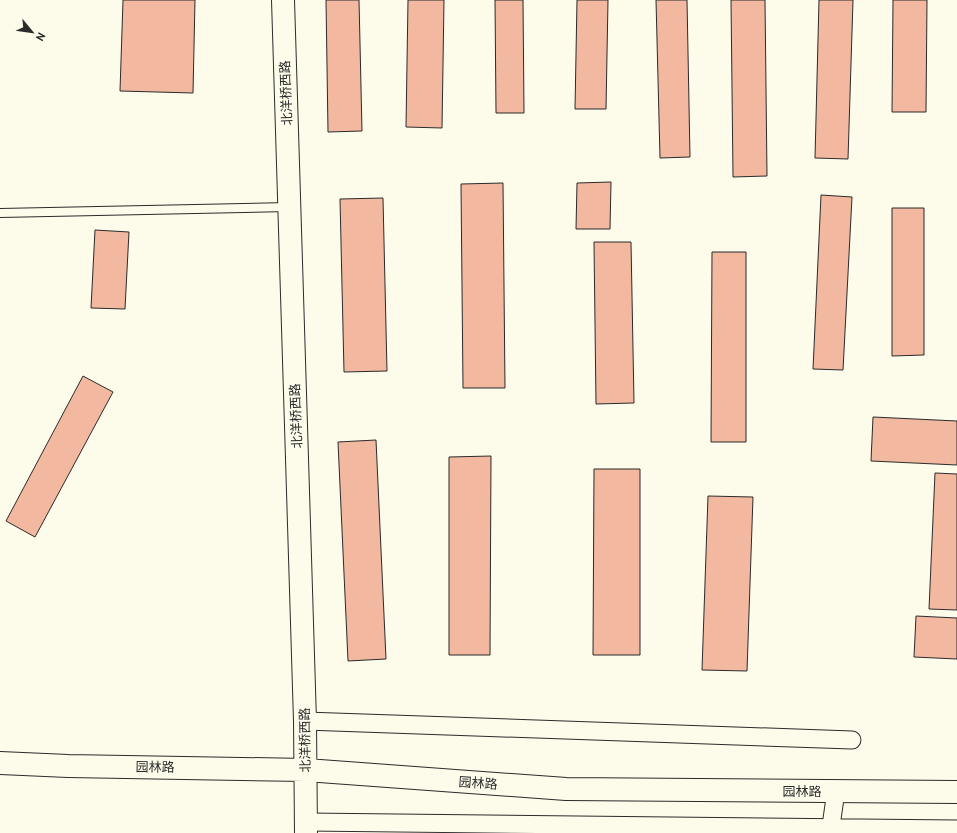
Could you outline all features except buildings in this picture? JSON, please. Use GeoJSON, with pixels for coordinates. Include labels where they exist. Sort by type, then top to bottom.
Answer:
{"type":"FeatureCollection","features":[{"type":"Feature","properties":{"kind":"main road","name":"北洋桥西路"},"geometry":{"type":"LineString","coordinates":[[283,0],[305,721],[306,828]]}},
{"type":"Feature","properties":{"kind":"main road","name":"园林路"},"geometry":{"type":"LineString","coordinates":[[0,763],[68,766],[306,770],[566,789],[957,792]]}},
{"type":"Feature","properties":{"kind":"street"},"geometry":{"type":"LineString","coordinates":[[305,721],[852,740]]}},
{"type":"Feature","properties":{"kind":"street"},"geometry":{"type":"LineString","coordinates":[[831,830],[836,791]]}},
{"type":"Feature","properties":{"kind":"street"},"geometry":{"type":"LineString","coordinates":[[306,828],[957,829]]}},
{"type":"Feature","properties":{"kind":"lane"},"geometry":{"type":"LineString","coordinates":[[0,213],[290,207]]}}]}
